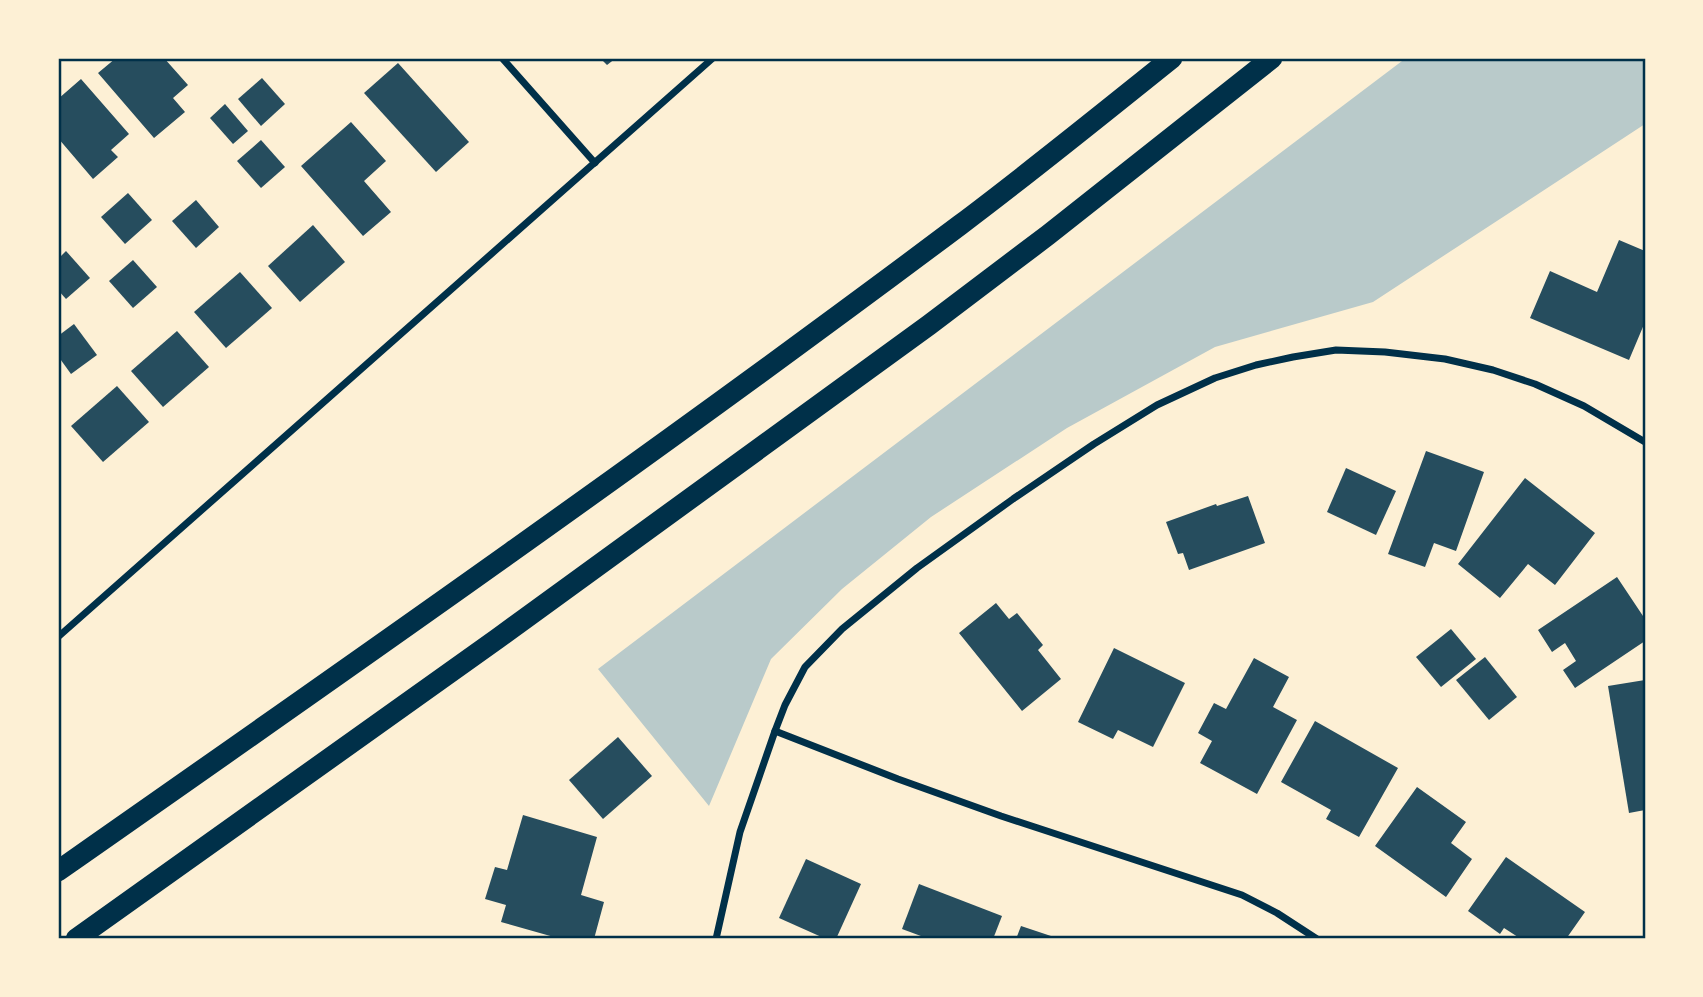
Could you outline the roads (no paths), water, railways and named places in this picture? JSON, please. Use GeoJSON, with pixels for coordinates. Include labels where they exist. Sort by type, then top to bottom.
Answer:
{"type":"FeatureCollection","features":[{"type":"Feature","properties":{"kind":"highway"},"geometry":{"type":"LineString","coordinates":[[58,870],[463,587],[649,453],[962,223],[1172,58]]}},
{"type":"Feature","properties":{"kind":"highway"},"geometry":{"type":"LineString","coordinates":[[76,939],[498,639],[929,325],[1272,58]]}},
{"type":"Feature","properties":{"kind":"street"},"geometry":{"type":"LineString","coordinates":[[502,58],[595,163]]}},
{"type":"Feature","properties":{"kind":"street"},"geometry":{"type":"LineString","coordinates":[[58,637],[713,58]]}},
{"type":"Feature","properties":{"kind":"street"},"geometry":{"type":"LineString","coordinates":[[716,939],[740,832],[785,705],[805,667],[842,629],[917,568],[1013,499],[1157,405],[1214,378],[1256,365],[1336,350],[1385,352],[1445,359],[1493,370],[1535,384],[1584,407],[1645,442]]}},
{"type":"Feature","properties":{"kind":"street"},"geometry":{"type":"LineString","coordinates":[[775,731],[988,811],[1242,895],[1277,913],[1317,939]]}}]}
